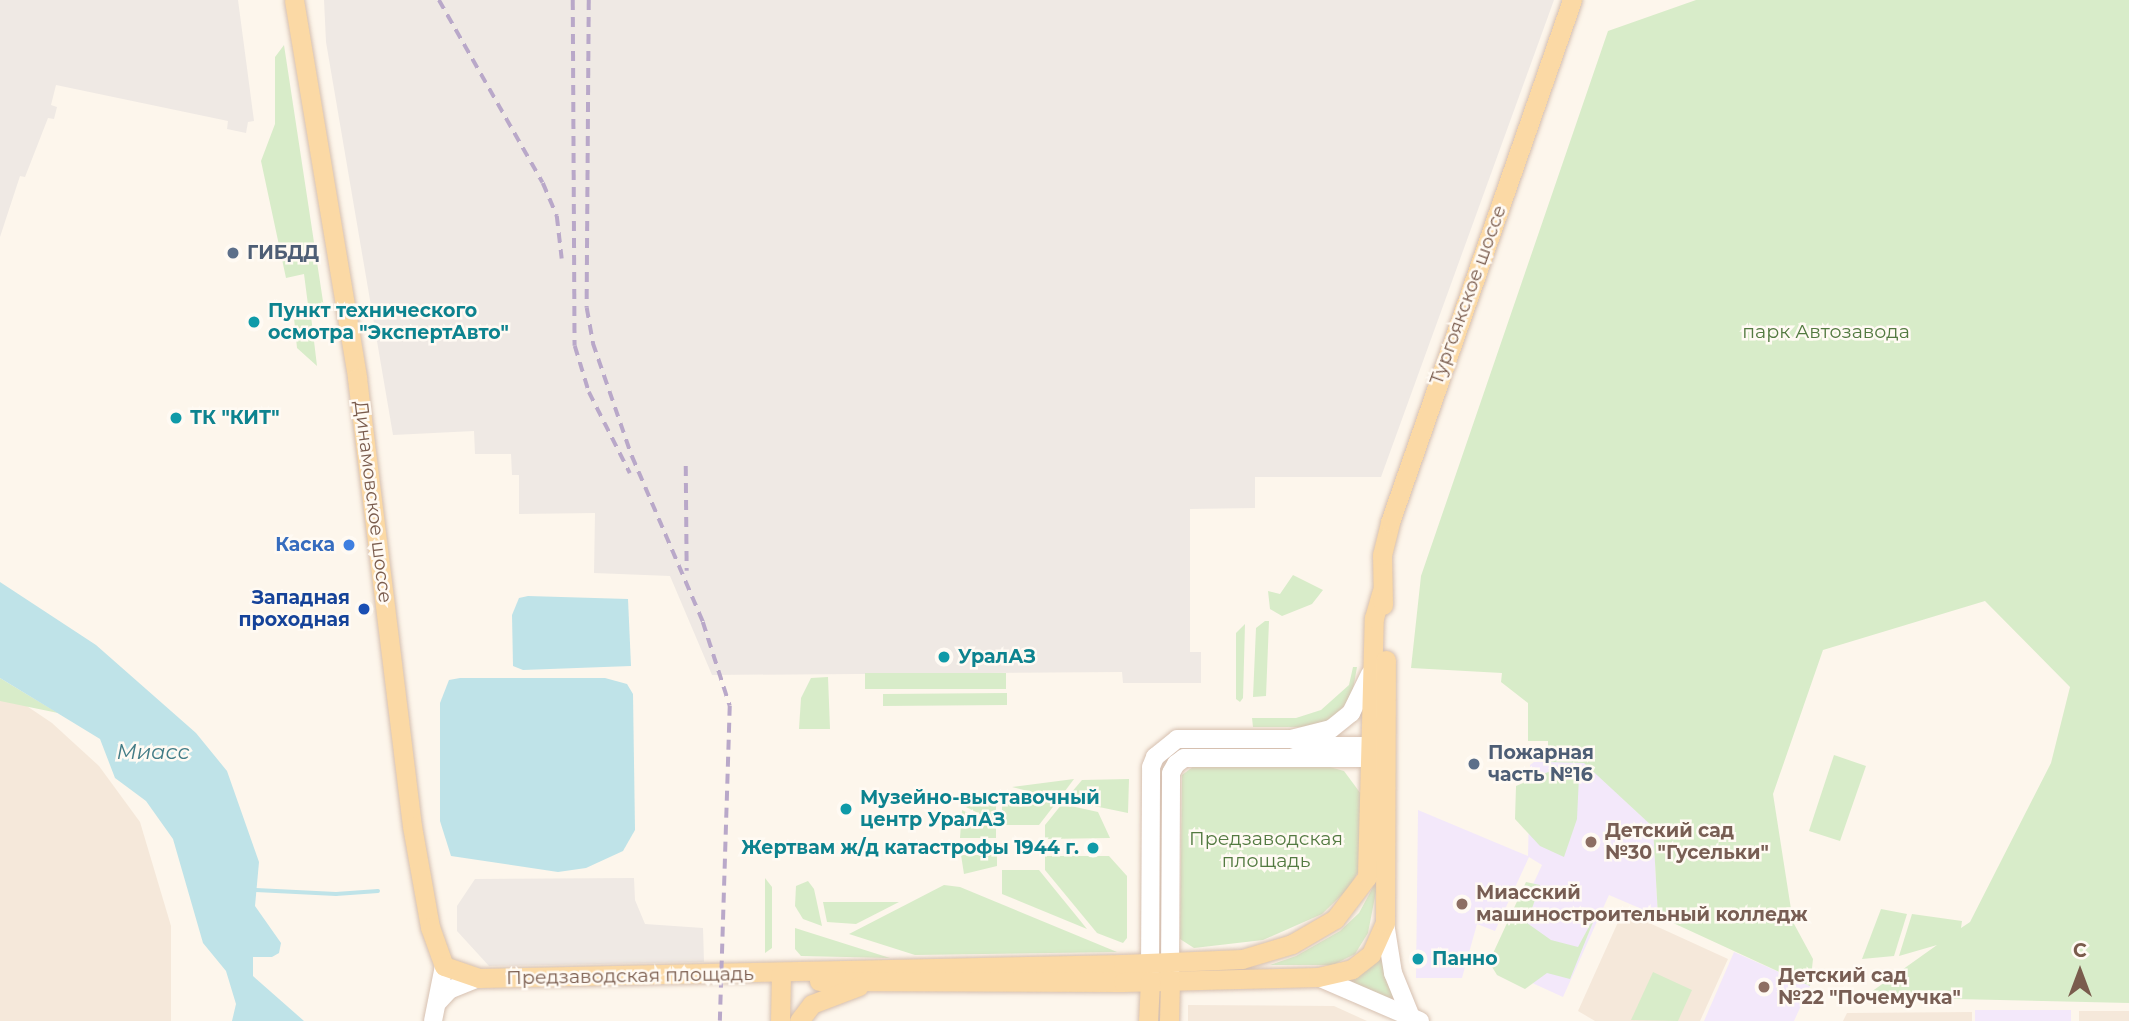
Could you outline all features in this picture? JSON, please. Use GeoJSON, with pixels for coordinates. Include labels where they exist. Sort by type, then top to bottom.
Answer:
{"type":"FeatureCollection","features":[{"type":"Feature","properties":{"kind":"main road","name":"Динамовское шоссе"},"geometry":{"type":"LineString","coordinates":[[294,0],[355,364],[412,826],[430,927],[444,966]]}},
{"type":"Feature","properties":{"kind":"main road","name":"Тургоякское шоссе"},"geometry":{"type":"LineString","coordinates":[[1379,752],[1386,617],[1381,593],[1382,555],[1390,522],[1572,0]]}},
{"type":"Feature","properties":{"kind":"main road","name":"Тургоякское шоссе"},"geometry":{"type":"LineString","coordinates":[[1379,752],[1373,664],[1374,618],[1381,593]]}},
{"type":"Feature","properties":{"kind":"main road"},"geometry":{"type":"LineString","coordinates":[[1148,1021],[1151,767],[1161,750],[1177,740],[1292,740],[1331,729],[1351,713],[1366,690],[1373,664]]}},
{"type":"Feature","properties":{"kind":"main road"},"geometry":{"type":"LineString","coordinates":[[1292,740],[1313,746],[1379,752]]}},
{"type":"Feature","properties":{"kind":"main road"},"geometry":{"type":"LineString","coordinates":[[1169,1021],[1171,778],[1175,764],[1184,758],[1379,752]]}},
{"type":"Feature","properties":{"kind":"main road","name":"Предзаводская площадь"},"geometry":{"type":"LineString","coordinates":[[780,973],[811,981],[874,981],[1170,971],[1318,977],[1352,969],[1371,954],[1385,923],[1379,752]]}},
{"type":"Feature","properties":{"kind":"main road","name":"Предзаводская площадь"},"geometry":{"type":"LineString","coordinates":[[1170,971],[1272,951],[1315,933],[1349,905],[1367,877],[1379,752]]}},
{"type":"Feature","properties":{"kind":"main road"},"geometry":{"type":"LineString","coordinates":[[1385,923],[1393,974],[1415,1019]]}},
{"type":"Feature","properties":{"kind":"main road","name":"Предзаводская площадь"},"geometry":{"type":"LineString","coordinates":[[480,978],[780,973],[811,968],[1123,964],[1150,972]]}},
{"type":"Feature","properties":{"kind":"main road"},"geometry":{"type":"LineString","coordinates":[[435,1012],[444,966],[480,978]]}},
{"type":"Feature","properties":{"kind":"main road"},"geometry":{"type":"LineString","coordinates":[[780,973],[780,1021]]}},
{"type":"Feature","properties":{"kind":"main road"},"geometry":{"type":"LineString","coordinates":[[1318,977],[1415,1019]]}},
{"type":"Feature","properties":{"kind":"main road"},"geometry":{"type":"LineString","coordinates":[[435,1012],[449,990],[480,978]]}},
{"type":"Feature","properties":{"kind":"main road"},"geometry":{"type":"LineString","coordinates":[[799,1021],[811,1004],[874,981]]}},
{"type":"Feature","properties":{"kind":"shaded area"},"geometry":{"type":"Polygon","coordinates":[[[0,0],[238,0],[254,121],[248,122],[246,133],[227,129],[228,121],[56,85],[51,105],[57,107],[54,119],[48,118],[25,177],[20,176],[0,237],[0,0]]]}},
{"type":"Feature","properties":{"kind":"shaded area"},"geometry":{"type":"Polygon","coordinates":[[[324,0],[1554,0],[1381,477],[1255,477],[1255,508],[1190,509],[1190,652],[1201,652],[1201,683],[1123,683],[1122,672],[712,675],[670,576],[594,573],[595,513],[519,514],[519,475],[512,475],[511,454],[475,454],[474,431],[393,435],[326,42],[324,0]]]}},
{"type":"Feature","properties":{"kind":"shaded area"},"geometry":{"type":"Polygon","coordinates":[[[0,688],[52,723],[99,766],[140,822],[171,926],[171,1021],[0,1021],[0,688]]]}},
{"type":"Feature","properties":{"kind":"shaded area"},"geometry":{"type":"Polygon","coordinates":[[[1534,762],[1584,762],[1653,827],[1658,916],[1609,895],[1563,997],[1495,966],[1542,865],[1529,857],[1495,931],[1477,924],[1462,978],[1416,978],[1418,810],[1528,856],[1530,765],[1534,762]]]}},
{"type":"Feature","properties":{"kind":"shaded area"},"geometry":{"type":"Polygon","coordinates":[[[634,878],[635,900],[645,924],[703,928],[704,962],[489,966],[457,931],[457,906],[475,879],[634,878]]]}},
{"type":"Feature","properties":{"kind":"shaded area"},"geometry":{"type":"Polygon","coordinates":[[[1623,911],[1728,959],[1700,1021],[1595,1021],[1578,1011],[1623,911]]]}},
{"type":"Feature","properties":{"kind":"shaded area","name":"Детский сад №22 \"Почемучка\""},"geometry":{"type":"Polygon","coordinates":[[[1734,952],[1810,986],[1794,1021],[1704,1021],[1734,952]]]}},
{"type":"Feature","properties":{"kind":"shaded area"},"geometry":{"type":"Polygon","coordinates":[[[1188,1005],[1334,1006],[1367,1021],[1188,1021],[1188,1005]]]}},
{"type":"Feature","properties":{"kind":"shaded area"},"geometry":{"type":"Polygon","coordinates":[[[1975,1010],[2071,1010],[2071,1021],[1975,1021],[1975,1010]]]}},
{"type":"Feature","properties":{"kind":"shaded area"},"geometry":{"type":"Polygon","coordinates":[[[2079,1011],[2129,1011],[2129,1021],[2079,1021],[2079,1011]]]}},
{"type":"Feature","properties":{"kind":"shaded area"},"geometry":{"type":"Polygon","coordinates":[[[1972,1012],[1972,1021],[1843,1021],[1847,1013],[1972,1012]]]}},
{"type":"Feature","properties":{"kind":"green space","name":"парк Автозавода"},"geometry":{"type":"Polygon","coordinates":[[[1696,0],[2129,0],[2129,1003],[1864,997],[1937,945],[1899,956],[1912,914],[1962,921],[1961,928],[1970,922],[2051,763],[2070,687],[1985,601],[1823,650],[1773,794],[1793,922],[1813,959],[1810,986],[1658,916],[1653,827],[1584,763],[1548,762],[1548,741],[1528,741],[1528,703],[1501,682],[1502,673],[1411,668],[1421,576],[1608,31],[1696,0]]]}},
{"type":"Feature","properties":{"kind":"green space"},"geometry":{"type":"Polygon","coordinates":[[[284,45],[324,308],[311,316],[317,366],[297,348],[293,308],[308,305],[304,274],[286,278],[261,161],[275,124],[275,57],[284,45]]]}},
{"type":"Feature","properties":{"kind":"green space"},"geometry":{"type":"Polygon","coordinates":[[[1293,575],[1323,590],[1312,604],[1282,616],[1270,609],[1268,591],[1280,594],[1293,575]]]}},
{"type":"Feature","properties":{"kind":"green space"},"geometry":{"type":"Polygon","coordinates":[[[1269,621],[1266,696],[1253,697],[1256,628],[1269,621]]]}},
{"type":"Feature","properties":{"kind":"green space"},"geometry":{"type":"Polygon","coordinates":[[[1245,624],[1243,698],[1240,702],[1236,699],[1236,633],[1245,624]]]}},
{"type":"Feature","properties":{"kind":"green space"},"geometry":{"type":"Polygon","coordinates":[[[1353,667],[1357,667],[1352,695],[1332,721],[1317,727],[1253,727],[1252,718],[1296,718],[1321,710],[1349,685],[1353,667]]]}},
{"type":"Feature","properties":{"kind":"green space"},"geometry":{"type":"Polygon","coordinates":[[[865,673],[1006,673],[1006,689],[865,689],[865,673]]]}},
{"type":"Feature","properties":{"kind":"green space"},"geometry":{"type":"Polygon","coordinates":[[[828,677],[830,729],[799,729],[801,698],[811,678],[828,677]]]}},
{"type":"Feature","properties":{"kind":"green space"},"geometry":{"type":"Polygon","coordinates":[[[0,678],[18,689],[58,713],[0,701],[0,678]]]}},
{"type":"Feature","properties":{"kind":"green space"},"geometry":{"type":"Polygon","coordinates":[[[1007,693],[1007,705],[883,706],[883,694],[1007,693]]]}},
{"type":"Feature","properties":{"kind":"green space"},"geometry":{"type":"Polygon","coordinates":[[[1834,755],[1866,766],[1840,841],[1809,831],[1834,755]]]}},
{"type":"Feature","properties":{"kind":"green space","name":"Предзаводская площадь"},"geometry":{"type":"Polygon","coordinates":[[[1194,766],[1330,767],[1344,771],[1361,794],[1358,872],[1349,888],[1322,914],[1263,940],[1194,948],[1180,939],[1182,775],[1194,766]]]}},
{"type":"Feature","properties":{"kind":"green space"},"geometry":{"type":"Polygon","coordinates":[[[1562,766],[1579,776],[1577,819],[1564,857],[1540,846],[1515,819],[1516,786],[1562,766]]]}},
{"type":"Feature","properties":{"kind":"green space"},"geometry":{"type":"Polygon","coordinates":[[[1074,779],[1059,799],[1012,787],[1074,779]]]}},
{"type":"Feature","properties":{"kind":"green space"},"geometry":{"type":"Polygon","coordinates":[[[1129,779],[1128,813],[1065,800],[1082,780],[1129,779]]]}},
{"type":"Feature","properties":{"kind":"green space"},"geometry":{"type":"Polygon","coordinates":[[[996,791],[996,822],[966,807],[983,794],[996,791]]]}},
{"type":"Feature","properties":{"kind":"green space"},"geometry":{"type":"Polygon","coordinates":[[[1002,791],[1056,803],[1039,825],[1002,825],[1002,791]]]}},
{"type":"Feature","properties":{"kind":"green space"},"geometry":{"type":"Polygon","coordinates":[[[1062,804],[1098,812],[1110,838],[1045,839],[1045,825],[1062,804]]]}},
{"type":"Feature","properties":{"kind":"green space"},"geometry":{"type":"Polygon","coordinates":[[[962,810],[996,827],[996,838],[960,838],[962,810]]]}},
{"type":"Feature","properties":{"kind":"green space"},"geometry":{"type":"Polygon","coordinates":[[[961,855],[997,855],[997,866],[964,874],[961,855]]]}},
{"type":"Feature","properties":{"kind":"green space"},"geometry":{"type":"Polygon","coordinates":[[[1045,856],[1109,856],[1127,876],[1127,938],[1123,943],[1097,933],[1045,870],[1045,856]]]}},
{"type":"Feature","properties":{"kind":"green space"},"geometry":{"type":"Polygon","coordinates":[[[1002,870],[1039,870],[1087,929],[1002,894],[1002,870]]]}},
{"type":"Feature","properties":{"kind":"green space"},"geometry":{"type":"Polygon","coordinates":[[[1379,876],[1368,933],[1355,954],[1333,965],[1270,965],[1296,956],[1340,931],[1359,913],[1379,876]]]}},
{"type":"Feature","properties":{"kind":"green space"},"geometry":{"type":"Polygon","coordinates":[[[765,878],[772,887],[772,948],[765,953],[765,878]]]}},
{"type":"Feature","properties":{"kind":"green space"},"geometry":{"type":"Polygon","coordinates":[[[808,881],[814,889],[822,926],[803,919],[795,906],[796,886],[808,881]]]}},
{"type":"Feature","properties":{"kind":"green space"},"geometry":{"type":"Polygon","coordinates":[[[1526,882],[1540,885],[1527,923],[1551,940],[1578,947],[1598,910],[1570,979],[1547,973],[1525,989],[1497,975],[1489,962],[1526,882]]]}},
{"type":"Feature","properties":{"kind":"green space"},"geometry":{"type":"Polygon","coordinates":[[[944,885],[960,887],[1117,952],[915,955],[849,934],[944,885]]]}},
{"type":"Feature","properties":{"kind":"green space"},"geometry":{"type":"Polygon","coordinates":[[[823,902],[899,902],[856,924],[827,922],[823,902]]]}},
{"type":"Feature","properties":{"kind":"green space"},"geometry":{"type":"Polygon","coordinates":[[[1881,909],[1907,914],[1894,956],[1862,959],[1881,909]]]}},
{"type":"Feature","properties":{"kind":"green space"},"geometry":{"type":"Polygon","coordinates":[[[795,928],[890,958],[801,956],[795,949],[795,928]]]}},
{"type":"Feature","properties":{"kind":"green space"},"geometry":{"type":"Polygon","coordinates":[[[1386,943],[1402,1009],[1342,984],[1369,969],[1386,943]]]}},
{"type":"Feature","properties":{"kind":"green space"},"geometry":{"type":"Polygon","coordinates":[[[1653,972],[1692,990],[1678,1021],[1631,1020],[1653,972]]]}},
{"type":"Feature","properties":{"kind":"water","name":"Миасс"},"geometry":{"type":"Polygon","coordinates":[[[0,582],[96,645],[196,733],[227,771],[259,862],[255,906],[281,943],[279,953],[272,957],[253,957],[253,976],[304,1021],[232,1021],[236,1004],[226,971],[203,943],[173,839],[146,801],[115,778],[100,739],[0,678],[0,582]]]}},
{"type":"Feature","properties":{"kind":"water"},"geometry":{"type":"Polygon","coordinates":[[[519,598],[628,599],[631,666],[523,670],[513,666],[512,615],[519,598]]]}},
{"type":"Feature","properties":{"kind":"water"},"geometry":{"type":"Polygon","coordinates":[[[605,678],[627,684],[633,694],[635,830],[623,851],[586,868],[558,872],[451,856],[440,821],[440,703],[449,680],[605,678]]]}},
{"type":"Feature","properties":{"kind":"waterway"},"geometry":{"type":"LineString","coordinates":[[256,890],[336,894],[378,891]]}},
{"type":"Feature","properties":{"kind":"railway"},"geometry":{"type":"LineString","coordinates":[[439,0],[543,183],[557,216],[562,259]]}},
{"type":"Feature","properties":{"kind":"railway"},"geometry":{"type":"LineString","coordinates":[[573,0],[575,346],[589,392],[630,473]]}},
{"type":"Feature","properties":{"kind":"railway"},"geometry":{"type":"LineString","coordinates":[[589,0],[587,308],[593,343],[632,456],[703,622],[730,706],[720,1021]]}},
{"type":"Feature","properties":{"kind":"railway"},"geometry":{"type":"LineString","coordinates":[[686,466],[687,571]]}},
{"type":"Feature","properties":{"kind":"place","name":"ГИБДД"},"geometry":{"type":"Point","coordinates":[233,253]}},
{"type":"Feature","properties":{"kind":"place","name":"Пункт технического осмотра \"ЭкспертАвто\""},"geometry":{"type":"Point","coordinates":[254,322]}},
{"type":"Feature","properties":{"kind":"place","name":"ТК \"КИТ\""},"geometry":{"type":"Point","coordinates":[176,418]}},
{"type":"Feature","properties":{"kind":"place","name":"Каска"},"geometry":{"type":"Point","coordinates":[349,545]}},
{"type":"Feature","properties":{"kind":"place","name":"Западная проходная"},"geometry":{"type":"Point","coordinates":[364,609]}},
{"type":"Feature","properties":{"kind":"place","name":"УралАЗ"},"geometry":{"type":"Point","coordinates":[944,657]}},
{"type":"Feature","properties":{"kind":"place","name":"Пожарная часть №16"},"geometry":{"type":"Point","coordinates":[1474,764]}},
{"type":"Feature","properties":{"kind":"place","name":"Музейно-выставочный центр УралАЗ"},"geometry":{"type":"Point","coordinates":[846,809]}},
{"type":"Feature","properties":{"kind":"place","name":"Детский сад №30 \"Гусельки\""},"geometry":{"type":"Point","coordinates":[1591,842]}},
{"type":"Feature","properties":{"kind":"place","name":"Жертвам ж/д катастрофы 1944 г."},"geometry":{"type":"Point","coordinates":[1093,848]}},
{"type":"Feature","properties":{"kind":"place","name":"Миасский машиностроительный колледж"},"geometry":{"type":"Point","coordinates":[1462,904]}},
{"type":"Feature","properties":{"kind":"place","name":"Панно"},"geometry":{"type":"Point","coordinates":[1418,959]}},
{"type":"Feature","properties":{"kind":"place","name":"Детский сад №22 \"Почемучка\""},"geometry":{"type":"Point","coordinates":[1764,987]}}]}
